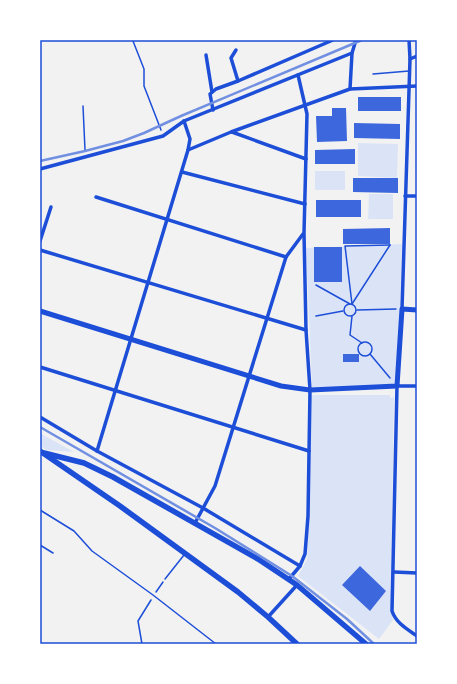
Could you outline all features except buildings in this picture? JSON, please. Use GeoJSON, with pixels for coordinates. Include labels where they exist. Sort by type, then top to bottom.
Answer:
{"type":"FeatureCollection","features":[{"type":"Feature","properties":{"kind":"main road"},"geometry":{"type":"LineString","coordinates":[[40,311],[281,386],[310,390],[397,386],[402,309],[417,310]]}},
{"type":"Feature","properties":{"kind":"main road"},"geometry":{"type":"LineString","coordinates":[[42,452],[84,463],[113,477],[258,559],[297,585],[366,644]]}},
{"type":"Feature","properties":{"kind":"main road"},"geometry":{"type":"LineString","coordinates":[[42,452],[186,553],[238,592],[297,644]]}},
{"type":"Feature","properties":{"kind":"street"},"geometry":{"type":"LineString","coordinates":[[212,92],[334,40]]}},
{"type":"Feature","properties":{"kind":"street"},"geometry":{"type":"LineString","coordinates":[[350,89],[352,52],[356,40]]}},
{"type":"Feature","properties":{"kind":"street"},"geometry":{"type":"LineString","coordinates":[[402,309],[410,59],[408,40]]}},
{"type":"Feature","properties":{"kind":"street"},"geometry":{"type":"LineString","coordinates":[[236,50],[231,58],[238,81]]}},
{"type":"Feature","properties":{"kind":"street"},"geometry":{"type":"LineString","coordinates":[[40,168],[163,136],[184,121],[352,52]]}},
{"type":"Feature","properties":{"kind":"street"},"geometry":{"type":"LineString","coordinates":[[206,55],[212,92],[210,94],[213,110]]}},
{"type":"Feature","properties":{"kind":"street"},"geometry":{"type":"LineString","coordinates":[[410,59],[417,56]]}},
{"type":"Feature","properties":{"kind":"street"},"geometry":{"type":"LineString","coordinates":[[289,579],[300,566],[306,554],[309,451],[310,390],[306,330],[304,233],[307,114],[298,75]]}},
{"type":"Feature","properties":{"kind":"street"},"geometry":{"type":"LineString","coordinates":[[188,150],[231,132],[350,89],[417,86]]}},
{"type":"Feature","properties":{"kind":"street"},"geometry":{"type":"LineString","coordinates":[[97,451],[188,150],[190,139],[184,121]]}},
{"type":"Feature","properties":{"kind":"street"},"geometry":{"type":"LineString","coordinates":[[231,132],[306,159]]}},
{"type":"Feature","properties":{"kind":"street"},"geometry":{"type":"LineString","coordinates":[[182,172],[305,204]]}},
{"type":"Feature","properties":{"kind":"street"},"geometry":{"type":"LineString","coordinates":[[405,196],[417,196]]}},
{"type":"Feature","properties":{"kind":"street"},"geometry":{"type":"LineString","coordinates":[[96,197],[286,257]]}},
{"type":"Feature","properties":{"kind":"street"},"geometry":{"type":"LineString","coordinates":[[40,241],[51,207]]}},
{"type":"Feature","properties":{"kind":"street"},"geometry":{"type":"LineString","coordinates":[[195,523],[215,486],[286,257],[304,233]]}},
{"type":"Feature","properties":{"kind":"street"},"geometry":{"type":"LineString","coordinates":[[40,250],[306,330]]}},
{"type":"Feature","properties":{"kind":"street"},"geometry":{"type":"LineString","coordinates":[[40,367],[309,451]]}},
{"type":"Feature","properties":{"kind":"street"},"geometry":{"type":"LineString","coordinates":[[417,386],[397,386],[392,611],[397,621],[417,636]]}},
{"type":"Feature","properties":{"kind":"street"},"geometry":{"type":"LineString","coordinates":[[40,417],[97,451],[203,508],[300,566]]}},
{"type":"Feature","properties":{"kind":"street"},"geometry":{"type":"LineString","coordinates":[[394,572],[417,573]]}},
{"type":"Feature","properties":{"kind":"street"},"geometry":{"type":"LineString","coordinates":[[268,617],[297,585]]}},
{"type":"Feature","properties":{"kind":"street"},"geometry":{"type":"LineString","coordinates":[[356,644],[361,639]]}},
{"type":"Feature","properties":{"kind":"lane"},"geometry":{"type":"LineString","coordinates":[[373,74],[409,71]]}},
{"type":"Feature","properties":{"kind":"lane"},"geometry":{"type":"LineString","coordinates":[[40,510],[74,532],[92,550],[216,644]]}},
{"type":"Feature","properties":{"kind":"lane"},"geometry":{"type":"LineString","coordinates":[[40,545],[53,553]]}},
{"type":"Feature","properties":{"kind":"lane"},"geometry":{"type":"LineString","coordinates":[[165,579],[186,553]]}},
{"type":"Feature","properties":{"kind":"path"},"geometry":{"type":"LineString","coordinates":[[133,41],[144,69],[144,86],[163,136]]}},
{"type":"Feature","properties":{"kind":"path"},"geometry":{"type":"LineString","coordinates":[[83,106],[85,151],[87,157]]}},
{"type":"Feature","properties":{"kind":"path"},"geometry":{"type":"LineString","coordinates":[[344,311],[346,305],[351,304],[356,298],[390,245],[345,246],[351,304]]}},
{"type":"Feature","properties":{"kind":"path"},"geometry":{"type":"LineString","coordinates":[[316,285],[351,304],[356,310]]}},
{"type":"Feature","properties":{"kind":"path"},"geometry":{"type":"LineString","coordinates":[[356,310],[402,309]]}},
{"type":"Feature","properties":{"kind":"path"},"geometry":{"type":"LineString","coordinates":[[356,310],[355,314],[352,316],[350,335],[362,343],[367,342],[371,345],[372,349],[370,354]]}},
{"type":"Feature","properties":{"kind":"path"},"geometry":{"type":"LineString","coordinates":[[316,316],[344,311]]}},
{"type":"Feature","properties":{"kind":"path"},"geometry":{"type":"LineString","coordinates":[[344,311],[346,315],[352,316]]}},
{"type":"Feature","properties":{"kind":"path"},"geometry":{"type":"LineString","coordinates":[[362,343],[358,348],[360,354],[364,356],[370,354]]}},
{"type":"Feature","properties":{"kind":"path"},"geometry":{"type":"LineString","coordinates":[[370,354],[397,386]]}},
{"type":"Feature","properties":{"kind":"path"},"geometry":{"type":"LineString","coordinates":[[142,644],[138,621],[165,579]]}},
{"type":"Feature","properties":{"kind":"shaded area"},"geometry":{"type":"Polygon","coordinates":[[[358,143],[398,144],[397,178],[358,176],[358,143]]]}},
{"type":"Feature","properties":{"kind":"shaded area"},"geometry":{"type":"Polygon","coordinates":[[[315,171],[345,171],[345,190],[315,190],[315,171]]]}},
{"type":"Feature","properties":{"kind":"shaded area"},"geometry":{"type":"Polygon","coordinates":[[[369,194],[393,194],[393,219],[368,219],[369,194]]]}},
{"type":"Feature","properties":{"kind":"shaded area"},"geometry":{"type":"Polygon","coordinates":[[[402,244],[400,309],[395,384],[312,388],[306,248],[402,244]]]}},
{"type":"Feature","properties":{"kind":"shaded area"},"geometry":{"type":"Polygon","coordinates":[[[309,395],[390,395],[390,398],[394,397],[391,591],[393,620],[379,639],[298,576],[307,559],[310,493],[309,395]]]}},
{"type":"Feature","properties":{"kind":"shaded area"},"geometry":{"type":"Polygon","coordinates":[[[40,433],[74,452],[47,450],[40,446],[40,433]]]}},
{"type":"Feature","properties":{"kind":"railway"},"geometry":{"type":"LineString","coordinates":[[40,161],[123,141],[362,40]]}},
{"type":"Feature","properties":{"kind":"railway"},"geometry":{"type":"LineString","coordinates":[[40,427],[215,528],[292,576],[347,619],[374,644]]}}]}
